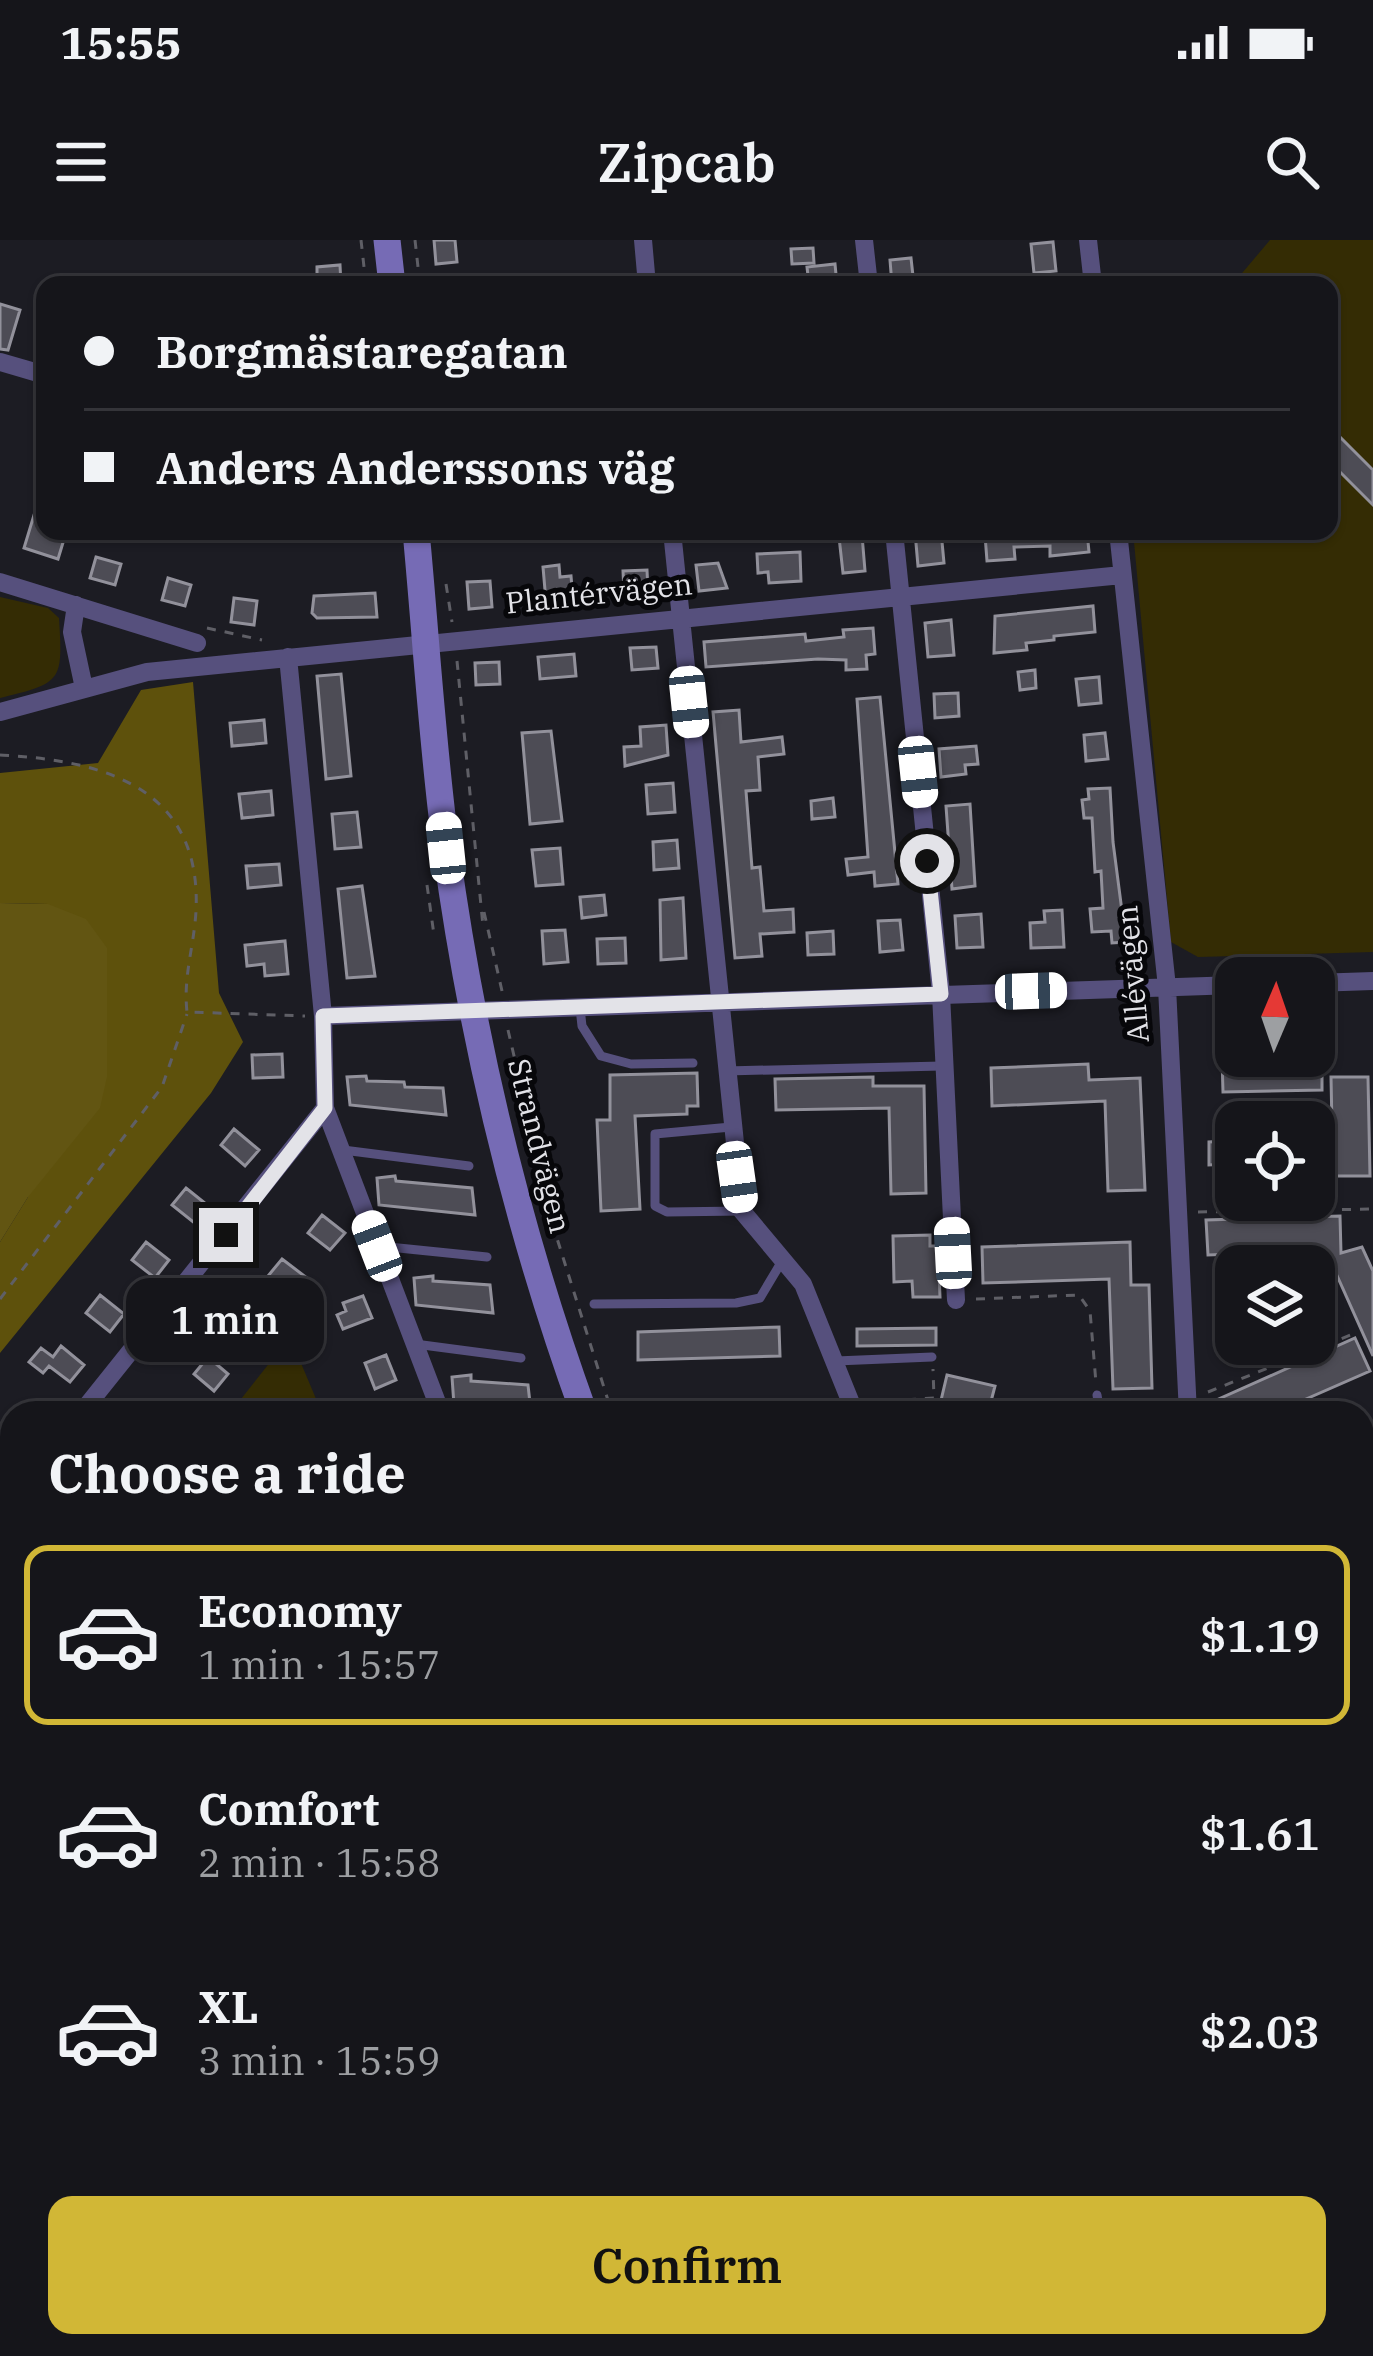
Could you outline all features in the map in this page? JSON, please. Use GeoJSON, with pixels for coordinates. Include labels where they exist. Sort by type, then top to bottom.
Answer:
{"type":"FeatureCollection","features":[{"type":"Feature","properties":{"kind":"street"},"geometry":{"type":"LineString","coordinates":[[387,240],[391,276]]}},
{"type":"Feature","properties":{"kind":"street"},"geometry":{"type":"LineString","coordinates":[[643,240],[646,276]]}},
{"type":"Feature","properties":{"kind":"street"},"geometry":{"type":"LineString","coordinates":[[864,240],[868,276]]}},
{"type":"Feature","properties":{"kind":"street"},"geometry":{"type":"LineString","coordinates":[[1088,240],[1092,276]]}},
{"type":"Feature","properties":{"kind":"street"},"geometry":{"type":"LineString","coordinates":[[0,362],[36,372]]}},
{"type":"Feature","properties":{"kind":"street","name":"Strandvägen"},"geometry":{"type":"LineString","coordinates":[[418,540],[441,640],[446,848],[473,1011],[532,1254],[580,1401]]}},
{"type":"Feature","properties":{"kind":"street"},"geometry":{"type":"LineString","coordinates":[[673,540],[742,1210],[803,1284],[851,1401]]}},
{"type":"Feature","properties":{"kind":"street"},"geometry":{"type":"LineString","coordinates":[[895,540],[941,994],[956,1300]]}},
{"type":"Feature","properties":{"kind":"street","name":"Allévägen"},"geometry":{"type":"LineString","coordinates":[[1119,540],[1167,987],[1187,1401]]}},
{"type":"Feature","properties":{"kind":"street","name":"Plantérvägen"},"geometry":{"type":"LineString","coordinates":[[0,712],[147,672],[1123,574]]}},
{"type":"Feature","properties":{"kind":"street"},"geometry":{"type":"LineString","coordinates":[[0,582],[195,633]]}},
{"type":"Feature","properties":{"kind":"street"},"geometry":{"type":"LineString","coordinates":[[76,605],[72,632],[84,688]]}},
{"type":"Feature","properties":{"kind":"street"},"geometry":{"type":"LineString","coordinates":[[288,657],[323,1016],[325,1108],[436,1401]]}},
{"type":"Feature","properties":{"kind":"street"},"geometry":{"type":"LineString","coordinates":[[1335,982],[1373,981]]}},
{"type":"Feature","properties":{"kind":"street"},"geometry":{"type":"LineString","coordinates":[[323,1016],[1215,986]]}},
{"type":"Feature","properties":{"kind":"street"},"geometry":{"type":"LineString","coordinates":[[91,1401],[325,1108]]}},
{"type":"Feature","properties":{"kind":"lane"},"geometry":{"type":"LineString","coordinates":[[580,1008],[587,1036],[613,1061],[693,1063]]}},
{"type":"Feature","properties":{"kind":"lane"},"geometry":{"type":"LineString","coordinates":[[726,1071],[942,1066]]}},
{"type":"Feature","properties":{"kind":"lane"},"geometry":{"type":"LineString","coordinates":[[731,1127],[655,1133],[655,1206],[667,1212],[742,1210]]}},
{"type":"Feature","properties":{"kind":"lane"},"geometry":{"type":"LineString","coordinates":[[340,1149],[469,1166]]}},
{"type":"Feature","properties":{"kind":"lane"},"geometry":{"type":"LineString","coordinates":[[377,1246],[488,1257]]}},
{"type":"Feature","properties":{"kind":"lane"},"geometry":{"type":"LineString","coordinates":[[593,1304],[736,1304],[760,1298],[783,1258]]}},
{"type":"Feature","properties":{"kind":"lane"},"geometry":{"type":"LineString","coordinates":[[415,1344],[520,1358]]}},
{"type":"Feature","properties":{"kind":"lane"},"geometry":{"type":"LineString","coordinates":[[834,1360],[932,1357]]}},
{"type":"Feature","properties":{"kind":"lane"},"geometry":{"type":"LineString","coordinates":[[1097,1395],[1098,1401]]}},
{"type":"Feature","properties":{"kind":"path"},"geometry":{"type":"LineString","coordinates":[[361,240],[365,276]]}},
{"type":"Feature","properties":{"kind":"path"},"geometry":{"type":"LineString","coordinates":[[415,240],[419,276]]}},
{"type":"Feature","properties":{"kind":"path"},"geometry":{"type":"LineString","coordinates":[[444,578],[441,640],[482,905]]}},
{"type":"Feature","properties":{"kind":"path"},"geometry":{"type":"LineString","coordinates":[[195,633],[268,641]]}},
{"type":"Feature","properties":{"kind":"path"},"geometry":{"type":"LineString","coordinates":[[0,755],[82,762],[116,772],[147,790],[188,854],[196,908],[185,971],[187,1012],[162,1088],[0,1299]]}},
{"type":"Feature","properties":{"kind":"path"},"geometry":{"type":"LineString","coordinates":[[187,1012],[323,1016]]}},
{"type":"Feature","properties":{"kind":"path"},"geometry":{"type":"LineString","coordinates":[[1335,1034],[1340,1030]]}},
{"type":"Feature","properties":{"kind":"path"},"geometry":{"type":"LineString","coordinates":[[523,1107],[555,1232],[608,1401]]}},
{"type":"Feature","properties":{"kind":"path"},"geometry":{"type":"LineString","coordinates":[[1190,1212],[1373,1209]]}},
{"type":"Feature","properties":{"kind":"path"},"geometry":{"type":"LineString","coordinates":[[956,1300],[1078,1295],[1090,1311],[1097,1395]]}},
{"type":"Feature","properties":{"kind":"path"},"geometry":{"type":"LineString","coordinates":[[1195,1393],[1238,1382],[1353,1334]]}},
{"type":"Feature","properties":{"kind":"path"},"geometry":{"type":"LineString","coordinates":[[932,1357],[933,1401]]}},
{"type":"Feature","properties":{"kind":"path"},"geometry":{"type":"LineString","coordinates":[[910,1401],[934,1398]]}},
{"type":"Feature","properties":{"kind":"shaded area"},"geometry":{"type":"Polygon","coordinates":[[[1270,240],[1373,240],[1373,952],[1198,957],[1171,942],[1134,540],[1338,540],[1338,276],[1240,276],[1270,240]]]}},
{"type":"Feature","properties":{"kind":"shaded area"},"geometry":{"type":"Polygon","coordinates":[[[0,597],[48,608],[59,618],[60,655],[47,683],[0,698],[0,597]]]}},
{"type":"Feature","properties":{"kind":"shaded area"},"geometry":{"type":"Polygon","coordinates":[[[193,682],[219,993],[243,1042],[211,1093],[0,1353],[0,1242],[28,1197],[48,904],[0,903],[0,773],[98,763],[141,690],[193,682]]]}},
{"type":"Feature","properties":{"kind":"shaded area"},"geometry":{"type":"Polygon","coordinates":[[[0,903],[48,904],[86,919],[107,948],[107,1077],[100,1108],[28,1197],[0,1242],[0,903]]]}},
{"type":"Feature","properties":{"kind":"shaded area"},"geometry":{"type":"Polygon","coordinates":[[[290,1337],[317,1401],[239,1401],[290,1337]]]}},
{"type":"Feature","properties":{"kind":"building"},"geometry":{"type":"Polygon","coordinates":[[[434,240],[455,240],[457,262],[436,264],[434,240]]]}},
{"type":"Feature","properties":{"kind":"building"},"geometry":{"type":"Polygon","coordinates":[[[1053,242],[1056,271],[1034,273],[1031,244],[1053,242]]]}},
{"type":"Feature","properties":{"kind":"building"},"geometry":{"type":"Polygon","coordinates":[[[813,248],[814,263],[792,264],[791,249],[813,248]]]}},
{"type":"Feature","properties":{"kind":"building"},"geometry":{"type":"Polygon","coordinates":[[[911,258],[913,276],[891,276],[890,260],[911,258]]]}},
{"type":"Feature","properties":{"kind":"building"},"geometry":{"type":"Polygon","coordinates":[[[835,264],[836,276],[808,276],[807,267],[835,264]]]}},
{"type":"Feature","properties":{"kind":"building"},"geometry":{"type":"Polygon","coordinates":[[[340,265],[341,276],[317,276],[317,267],[340,265]]]}},
{"type":"Feature","properties":{"kind":"building"},"geometry":{"type":"Polygon","coordinates":[[[0,304],[20,310],[8,350],[0,349],[0,304]]]}},
{"type":"Feature","properties":{"kind":"building"},"geometry":{"type":"Polygon","coordinates":[[[1338,435],[1373,470],[1373,505],[1338,470],[1338,435]]]}},
{"type":"Feature","properties":{"kind":"building"},"geometry":{"type":"Polygon","coordinates":[[[36,508],[36,540],[64,540],[58,559],[24,548],[36,508]]]}},
{"type":"Feature","properties":{"kind":"building"},"geometry":{"type":"Polygon","coordinates":[[[839,540],[862,540],[865,571],[843,573],[839,540]]]}},
{"type":"Feature","properties":{"kind":"building"},"geometry":{"type":"Polygon","coordinates":[[[916,540],[942,540],[944,563],[918,566],[916,540]]]}},
{"type":"Feature","properties":{"kind":"building"},"geometry":{"type":"Polygon","coordinates":[[[985,540],[1088,540],[1089,552],[1050,556],[1050,546],[1014,547],[1015,559],[987,561],[985,540]]]}},
{"type":"Feature","properties":{"kind":"building"},"geometry":{"type":"Polygon","coordinates":[[[800,552],[801,581],[769,583],[768,572],[758,573],[757,554],[800,552]]]}},
{"type":"Feature","properties":{"kind":"building"},"geometry":{"type":"Polygon","coordinates":[[[96,557],[121,564],[115,585],[90,578],[96,557]]]}},
{"type":"Feature","properties":{"kind":"building"},"geometry":{"type":"Polygon","coordinates":[[[718,563],[727,588],[699,591],[696,565],[718,563]]]}},
{"type":"Feature","properties":{"kind":"building"},"geometry":{"type":"Polygon","coordinates":[[[559,565],[560,577],[571,576],[573,600],[546,602],[543,567],[559,565]]]}},
{"type":"Feature","properties":{"kind":"building"},"geometry":{"type":"Polygon","coordinates":[[[647,570],[648,591],[624,592],[623,571],[647,570]]]}},
{"type":"Feature","properties":{"kind":"building"},"geometry":{"type":"Polygon","coordinates":[[[168,578],[191,585],[185,606],[162,600],[168,578]]]}},
{"type":"Feature","properties":{"kind":"building"},"geometry":{"type":"Polygon","coordinates":[[[490,581],[492,607],[469,609],[467,582],[490,581]]]}},
{"type":"Feature","properties":{"kind":"building"},"geometry":{"type":"Polygon","coordinates":[[[375,593],[377,617],[317,618],[312,613],[314,596],[375,593]]]}},
{"type":"Feature","properties":{"kind":"building"},"geometry":{"type":"Polygon","coordinates":[[[234,598],[257,601],[254,625],[231,622],[234,598]]]}},
{"type":"Feature","properties":{"kind":"building"},"geometry":{"type":"Polygon","coordinates":[[[1093,606],[1095,632],[1054,636],[1054,640],[1026,643],[1027,650],[994,653],[995,616],[1093,606]]]}},
{"type":"Feature","properties":{"kind":"building"},"geometry":{"type":"Polygon","coordinates":[[[951,620],[954,655],[928,657],[925,623],[951,620]]]}},
{"type":"Feature","properties":{"kind":"building"},"geometry":{"type":"Polygon","coordinates":[[[873,628],[875,654],[866,655],[867,669],[846,670],[846,660],[818,659],[706,667],[704,642],[805,634],[806,641],[844,637],[843,630],[873,628]]]}},
{"type":"Feature","properties":{"kind":"building"},"geometry":{"type":"Polygon","coordinates":[[[656,647],[658,668],[632,670],[630,648],[656,647]]]}},
{"type":"Feature","properties":{"kind":"building"},"geometry":{"type":"Polygon","coordinates":[[[574,654],[576,676],[540,679],[538,657],[574,654]]]}},
{"type":"Feature","properties":{"kind":"building"},"geometry":{"type":"Polygon","coordinates":[[[499,662],[500,684],[476,685],[475,663],[499,662]]]}},
{"type":"Feature","properties":{"kind":"building"},"geometry":{"type":"Polygon","coordinates":[[[1035,670],[1036,688],[1020,690],[1018,672],[1035,670]]]}},
{"type":"Feature","properties":{"kind":"building"},"geometry":{"type":"Polygon","coordinates":[[[341,674],[351,776],[326,779],[317,676],[341,674]]]}},
{"type":"Feature","properties":{"kind":"building"},"geometry":{"type":"Polygon","coordinates":[[[1099,677],[1101,703],[1079,705],[1076,679],[1099,677]]]}},
{"type":"Feature","properties":{"kind":"building"},"geometry":{"type":"Polygon","coordinates":[[[958,693],[959,716],[935,718],[934,694],[958,693]]]}},
{"type":"Feature","properties":{"kind":"building"},"geometry":{"type":"Polygon","coordinates":[[[880,697],[898,884],[875,886],[874,872],[848,875],[846,859],[868,857],[857,699],[880,697]]]}},
{"type":"Feature","properties":{"kind":"building"},"geometry":{"type":"Polygon","coordinates":[[[739,710],[741,742],[782,737],[784,754],[758,757],[760,790],[746,791],[752,868],[760,867],[764,911],[793,909],[794,932],[760,934],[762,956],[735,958],[713,712],[739,710]]]}},
{"type":"Feature","properties":{"kind":"building"},"geometry":{"type":"Polygon","coordinates":[[[264,720],[266,743],[232,746],[230,723],[264,720]]]}},
{"type":"Feature","properties":{"kind":"building"},"geometry":{"type":"Polygon","coordinates":[[[666,725],[668,755],[625,766],[624,747],[641,746],[640,727],[666,725]]]}},
{"type":"Feature","properties":{"kind":"building"},"geometry":{"type":"Polygon","coordinates":[[[551,731],[562,821],[530,824],[522,733],[551,731]]]}},
{"type":"Feature","properties":{"kind":"building"},"geometry":{"type":"Polygon","coordinates":[[[1105,733],[1108,759],[1086,761],[1084,735],[1105,733]]]}},
{"type":"Feature","properties":{"kind":"building"},"geometry":{"type":"Polygon","coordinates":[[[976,746],[978,764],[965,765],[966,774],[941,777],[939,749],[976,746]]]}},
{"type":"Feature","properties":{"kind":"building"},"geometry":{"type":"Polygon","coordinates":[[[673,783],[675,812],[648,814],[646,785],[673,783]]]}},
{"type":"Feature","properties":{"kind":"building"},"geometry":{"type":"Polygon","coordinates":[[[1110,788],[1126,942],[1112,943],[1111,931],[1092,932],[1090,909],[1103,908],[1101,871],[1095,872],[1092,818],[1084,818],[1082,800],[1089,799],[1088,789],[1110,788]]]}},
{"type":"Feature","properties":{"kind":"building"},"geometry":{"type":"Polygon","coordinates":[[[271,791],[273,815],[242,818],[239,794],[271,791]]]}},
{"type":"Feature","properties":{"kind":"building"},"geometry":{"type":"Polygon","coordinates":[[[833,798],[835,817],[812,819],[811,801],[833,798]]]}},
{"type":"Feature","properties":{"kind":"building"},"geometry":{"type":"Polygon","coordinates":[[[970,804],[975,886],[952,889],[946,806],[970,804]]]}},
{"type":"Feature","properties":{"kind":"building"},"geometry":{"type":"Polygon","coordinates":[[[357,812],[361,847],[335,849],[332,814],[357,812]]]}},
{"type":"Feature","properties":{"kind":"building"},"geometry":{"type":"Polygon","coordinates":[[[677,840],[679,868],[654,870],[653,842],[677,840]]]}},
{"type":"Feature","properties":{"kind":"building"},"geometry":{"type":"Polygon","coordinates":[[[560,848],[563,884],[536,886],[532,850],[560,848]]]}},
{"type":"Feature","properties":{"kind":"building"},"geometry":{"type":"Polygon","coordinates":[[[279,864],[281,885],[248,888],[246,866],[279,864]]]}},
{"type":"Feature","properties":{"kind":"building"},"geometry":{"type":"Polygon","coordinates":[[[362,886],[375,976],[347,978],[338,889],[362,886]]]}},
{"type":"Feature","properties":{"kind":"building"},"geometry":{"type":"Polygon","coordinates":[[[604,895],[606,915],[582,918],[580,897],[604,895]]]}},
{"type":"Feature","properties":{"kind":"building"},"geometry":{"type":"Polygon","coordinates":[[[683,898],[686,958],[661,960],[660,900],[683,898]]]}},
{"type":"Feature","properties":{"kind":"building"},"geometry":{"type":"Polygon","coordinates":[[[1062,910],[1064,947],[1031,948],[1030,923],[1045,922],[1044,911],[1062,910]]]}},
{"type":"Feature","properties":{"kind":"building"},"geometry":{"type":"Polygon","coordinates":[[[981,914],[983,947],[957,948],[955,916],[981,914]]]}},
{"type":"Feature","properties":{"kind":"building"},"geometry":{"type":"Polygon","coordinates":[[[900,920],[903,950],[880,952],[878,921],[900,920]]]}},
{"type":"Feature","properties":{"kind":"building"},"geometry":{"type":"Polygon","coordinates":[[[565,930],[568,962],[544,964],[542,931],[565,930]]]}},
{"type":"Feature","properties":{"kind":"building"},"geometry":{"type":"Polygon","coordinates":[[[833,931],[834,954],[808,955],[807,933],[833,931]]]}},
{"type":"Feature","properties":{"kind":"building"},"geometry":{"type":"Polygon","coordinates":[[[625,938],[626,963],[598,964],[597,939],[625,938]]]}},
{"type":"Feature","properties":{"kind":"building"},"geometry":{"type":"Polygon","coordinates":[[[285,941],[288,974],[265,976],[264,964],[247,966],[245,945],[285,941]]]}},
{"type":"Feature","properties":{"kind":"building"},"geometry":{"type":"Polygon","coordinates":[[[282,1054],[283,1077],[253,1078],[252,1055],[282,1054]]]}},
{"type":"Feature","properties":{"kind":"building"},"geometry":{"type":"Polygon","coordinates":[[[1088,1064],[1089,1080],[1140,1078],[1145,1190],[1108,1191],[1105,1101],[992,1106],[991,1068],[1088,1064]]]}},
{"type":"Feature","properties":{"kind":"building"},"geometry":{"type":"Polygon","coordinates":[[[697,1073],[698,1106],[687,1106],[687,1114],[635,1116],[640,1209],[601,1211],[597,1120],[610,1120],[610,1075],[697,1073]]]}},
{"type":"Feature","properties":{"kind":"building"},"geometry":{"type":"Polygon","coordinates":[[[366,1076],[367,1081],[404,1082],[405,1087],[443,1088],[446,1115],[350,1105],[347,1077],[366,1076]]]}},
{"type":"Feature","properties":{"kind":"building"},"geometry":{"type":"Polygon","coordinates":[[[873,1077],[873,1086],[924,1086],[926,1193],[891,1194],[889,1108],[776,1110],[775,1079],[873,1077]]]}},
{"type":"Feature","properties":{"kind":"building"},"geometry":{"type":"Polygon","coordinates":[[[1223,1077],[1322,1077],[1322,1090],[1223,1092],[1223,1077]]]}},
{"type":"Feature","properties":{"kind":"building"},"geometry":{"type":"Polygon","coordinates":[[[1331,1077],[1368,1077],[1370,1176],[1335,1176],[1331,1077]]]}},
{"type":"Feature","properties":{"kind":"building"},"geometry":{"type":"Polygon","coordinates":[[[234,1129],[259,1150],[245,1166],[221,1145],[234,1129]]]}},
{"type":"Feature","properties":{"kind":"building"},"geometry":{"type":"Polygon","coordinates":[[[1209,1142],[1215,1142],[1215,1165],[1209,1165],[1209,1142]]]}},
{"type":"Feature","properties":{"kind":"building"},"geometry":{"type":"Polygon","coordinates":[[[395,1176],[396,1181],[472,1188],[475,1215],[379,1205],[377,1178],[395,1176]]]}},
{"type":"Feature","properties":{"kind":"building"},"geometry":{"type":"Polygon","coordinates":[[[186,1188],[211,1208],[197,1225],[172,1205],[186,1188]]]}},
{"type":"Feature","properties":{"kind":"building"},"geometry":{"type":"Polygon","coordinates":[[[322,1215],[345,1233],[330,1250],[308,1233],[322,1215]]]}},
{"type":"Feature","properties":{"kind":"building"},"geometry":{"type":"Polygon","coordinates":[[[1340,1216],[1341,1253],[1362,1247],[1373,1271],[1373,1356],[1335,1271],[1335,1245],[1215,1245],[1215,1255],[1208,1255],[1206,1220],[1335,1221],[1340,1216]]]}},
{"type":"Feature","properties":{"kind":"building"},"geometry":{"type":"Polygon","coordinates":[[[930,1235],[930,1246],[938,1246],[940,1297],[913,1297],[912,1281],[894,1282],[893,1236],[930,1235]]]}},
{"type":"Feature","properties":{"kind":"building"},"geometry":{"type":"Polygon","coordinates":[[[146,1242],[169,1260],[155,1278],[132,1260],[146,1242]]]}},
{"type":"Feature","properties":{"kind":"building"},"geometry":{"type":"Polygon","coordinates":[[[1130,1242],[1131,1285],[1149,1285],[1152,1388],[1113,1389],[1109,1279],[983,1283],[982,1247],[1130,1242]]]}},
{"type":"Feature","properties":{"kind":"building"},"geometry":{"type":"Polygon","coordinates":[[[282,1259],[307,1278],[293,1296],[268,1276],[282,1259]]]}},
{"type":"Feature","properties":{"kind":"building"},"geometry":{"type":"Polygon","coordinates":[[[433,1276],[433,1281],[490,1285],[493,1313],[416,1305],[414,1278],[433,1276]]]}},
{"type":"Feature","properties":{"kind":"building"},"geometry":{"type":"Polygon","coordinates":[[[100,1295],[124,1314],[110,1332],[86,1313],[100,1295]]]}},
{"type":"Feature","properties":{"kind":"building"},"geometry":{"type":"Polygon","coordinates":[[[363,1296],[372,1318],[343,1329],[337,1315],[346,1311],[343,1303],[363,1296]]]}},
{"type":"Feature","properties":{"kind":"building"},"geometry":{"type":"Polygon","coordinates":[[[242,1304],[269,1325],[253,1345],[226,1324],[242,1304]]]}},
{"type":"Feature","properties":{"kind":"building"},"geometry":{"type":"Polygon","coordinates":[[[779,1327],[780,1356],[638,1360],[638,1332],[779,1327]]]}},
{"type":"Feature","properties":{"kind":"building"},"geometry":{"type":"Polygon","coordinates":[[[936,1328],[936,1345],[857,1346],[857,1329],[936,1328]]]}},
{"type":"Feature","properties":{"kind":"building"},"geometry":{"type":"Polygon","coordinates":[[[1355,1338],[1370,1371],[1301,1401],[1214,1401],[1295,1365],[1335,1365],[1335,1347],[1355,1338]]]}},
{"type":"Feature","properties":{"kind":"building"},"geometry":{"type":"Polygon","coordinates":[[[61,1346],[84,1365],[70,1382],[49,1366],[43,1373],[29,1362],[41,1348],[53,1357],[61,1346]]]}},
{"type":"Feature","properties":{"kind":"building"},"geometry":{"type":"Polygon","coordinates":[[[386,1355],[396,1380],[375,1389],[365,1363],[386,1355]]]}},
{"type":"Feature","properties":{"kind":"building"},"geometry":{"type":"Polygon","coordinates":[[[208,1357],[228,1374],[214,1391],[194,1374],[208,1357]]]}},
{"type":"Feature","properties":{"kind":"building"},"geometry":{"type":"Polygon","coordinates":[[[471,1375],[471,1381],[528,1385],[530,1401],[454,1401],[452,1377],[471,1375]]]}},
{"type":"Feature","properties":{"kind":"building"},"geometry":{"type":"Polygon","coordinates":[[[947,1375],[995,1386],[991,1401],[941,1401],[947,1375]]]}},
{"type":"Feature","properties":{"kind":"route"},"geometry":{"type":"LineString","coordinates":[[226,1235],[325,1108],[323,1016],[941,994],[927,861]]}}]}
